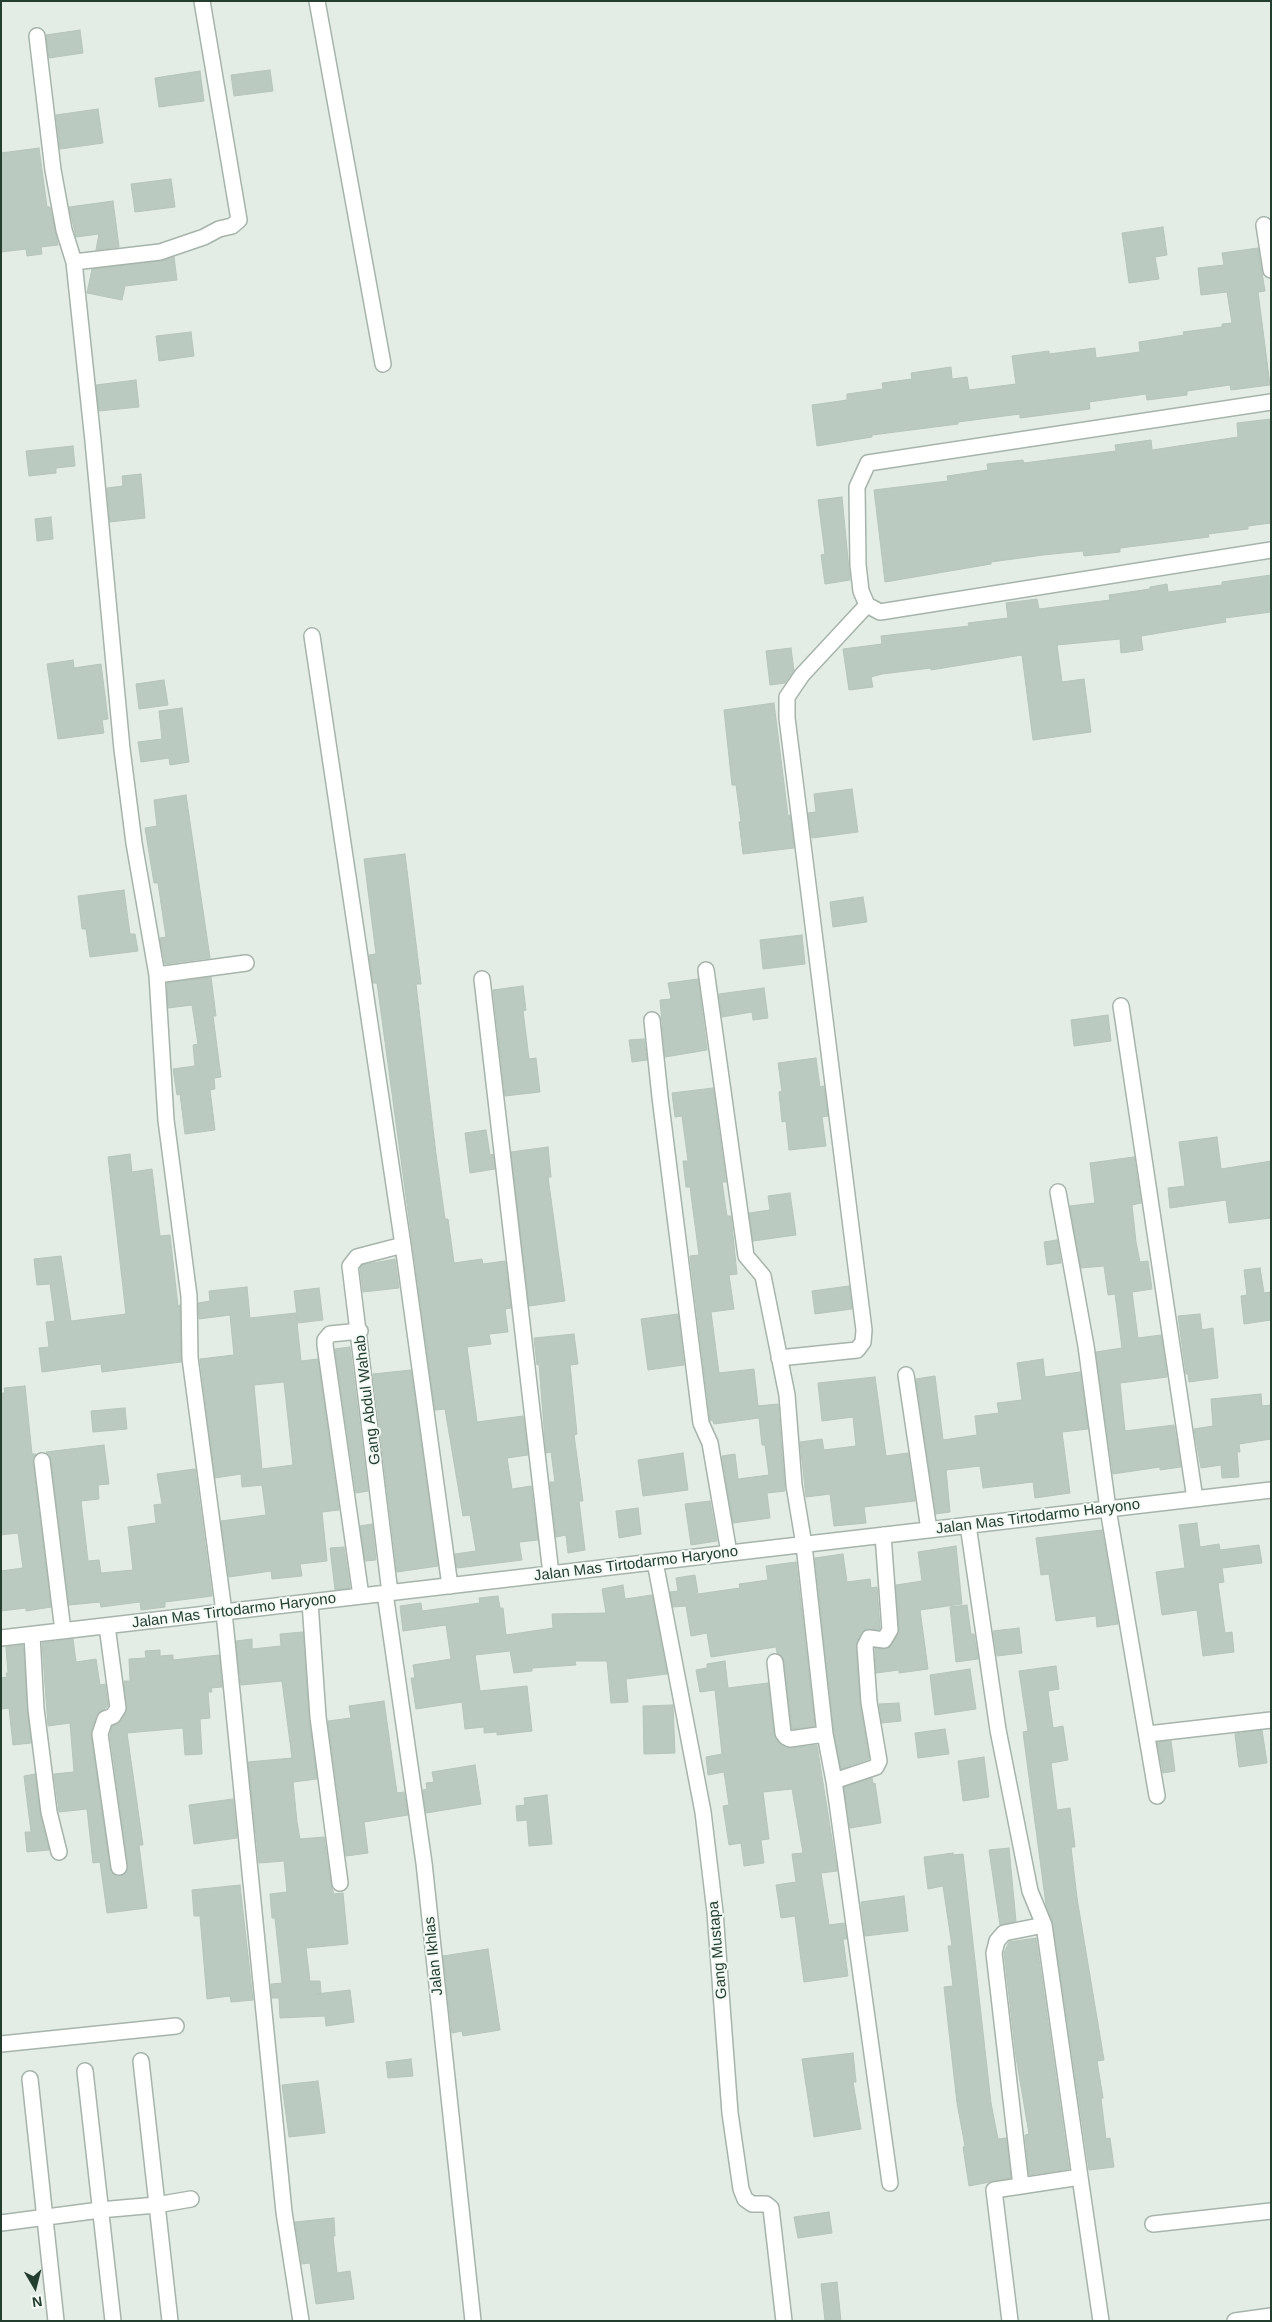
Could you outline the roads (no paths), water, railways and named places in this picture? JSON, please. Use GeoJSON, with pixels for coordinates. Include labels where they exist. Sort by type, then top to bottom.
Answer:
{"type":"FeatureCollection","features":[{"type":"Feature","properties":{"kind":"street"},"geometry":{"type":"LineString","coordinates":[[74,262],[160,252],[204,238],[219,229],[232,226],[239,220],[202,1]]}},
{"type":"Feature","properties":{"kind":"street"},"geometry":{"type":"LineString","coordinates":[[317,1],[383,364]]}},
{"type":"Feature","properties":{"kind":"street"},"geometry":{"type":"LineString","coordinates":[[37,36],[53,170],[64,230],[74,262],[122,750],[134,843],[157,975],[166,1120],[188,1296],[190,1358],[224,1612],[284,2212],[301,2321]]}},
{"type":"Feature","properties":{"kind":"street"},"geometry":{"type":"LineString","coordinates":[[1264,225],[1271,270]]}},
{"type":"Feature","properties":{"kind":"street"},"geometry":{"type":"LineString","coordinates":[[1271,402],[868,463],[857,487],[858,565],[861,590],[867,605],[880,612],[1271,550]]}},
{"type":"Feature","properties":{"kind":"street"},"geometry":{"type":"LineString","coordinates":[[779,1358],[857,1350],[863,1342],[864,1330],[787,718],[787,697],[802,675],[867,605]]}},
{"type":"Feature","properties":{"kind":"street"},"geometry":{"type":"LineString","coordinates":[[312,636],[403,1245],[450,1586]]}},
{"type":"Feature","properties":{"kind":"street"},"geometry":{"type":"LineString","coordinates":[[157,975],[246,963]]}},
{"type":"Feature","properties":{"kind":"street"},"geometry":{"type":"LineString","coordinates":[[706,970],[746,1256],[763,1276],[787,1395],[794,1486],[804,1544],[825,1734],[834,1781],[890,2183]]}},
{"type":"Feature","properties":{"kind":"street"},"geometry":{"type":"LineString","coordinates":[[482,979],[551,1574]]}},
{"type":"Feature","properties":{"kind":"street"},"geometry":{"type":"LineString","coordinates":[[1121,1006],[1195,1499]]}},
{"type":"Feature","properties":{"kind":"street"},"geometry":{"type":"LineString","coordinates":[[652,1020],[701,1423],[710,1442],[729,1553]]}},
{"type":"Feature","properties":{"kind":"street"},"geometry":{"type":"LineString","coordinates":[[1058,1192],[1086,1346],[1108,1509],[1158,1796]]}},
{"type":"Feature","properties":{"kind":"street","name":"Gang Abdul Wahab"},"geometry":{"type":"LineString","coordinates":[[388,1593],[360,1331],[350,1266],[357,1257],[403,1245]]}},
{"type":"Feature","properties":{"kind":"street"},"geometry":{"type":"LineString","coordinates":[[360,1331],[330,1334],[325,1340],[325,1345],[361,1596]]}},
{"type":"Feature","properties":{"kind":"street"},"geometry":{"type":"LineString","coordinates":[[906,1375],[929,1530]]}},
{"type":"Feature","properties":{"kind":"street"},"geometry":{"type":"LineString","coordinates":[[42,1461],[63,1631]]}},
{"type":"Feature","properties":{"kind":"street","name":"Jalan Mas Tirtodarmo Haryono"},"geometry":{"type":"LineString","coordinates":[[1,1638],[1271,1490]]}},
{"type":"Feature","properties":{"kind":"street"},"geometry":{"type":"LineString","coordinates":[[968,1525],[998,1730],[1030,1891],[1044,1925],[1101,2321]]}},
{"type":"Feature","properties":{"kind":"street"},"geometry":{"type":"LineString","coordinates":[[834,1781],[876,1767],[879,1761],[869,1702],[865,1646],[869,1638],[884,1640],[890,1630],[883,1535]]}},
{"type":"Feature","properties":{"kind":"street","name":"Gang Mustapa"},"geometry":{"type":"LineString","coordinates":[[655,1562],[703,1812],[715,1912],[730,2113],[741,2189],[745,2199],[752,2204],[766,2204],[771,2208],[784,2321]]}},
{"type":"Feature","properties":{"kind":"street","name":"Jalan Ikhlas"},"geometry":{"type":"LineString","coordinates":[[388,1593],[424,1863],[472,2321]]}},
{"type":"Feature","properties":{"kind":"street"},"geometry":{"type":"LineString","coordinates":[[310,1602],[318,1717],[340,1882]]}},
{"type":"Feature","properties":{"kind":"street"},"geometry":{"type":"LineString","coordinates":[[107,1626],[118,1708],[113,1716],[104,1719],[100,1734],[119,1867]]}},
{"type":"Feature","properties":{"kind":"street"},"geometry":{"type":"LineString","coordinates":[[32,1635],[36,1709],[49,1812],[59,1852]]}},
{"type":"Feature","properties":{"kind":"street"},"geometry":{"type":"LineString","coordinates":[[775,1662],[783,1733],[790,1739],[825,1734]]}},
{"type":"Feature","properties":{"kind":"street"},"geometry":{"type":"LineString","coordinates":[[1148,1734],[1271,1720]]}},
{"type":"Feature","properties":{"kind":"street"},"geometry":{"type":"LineString","coordinates":[[1021,2186],[994,1953],[997,1940],[1004,1933],[1044,1925]]}},
{"type":"Feature","properties":{"kind":"street"},"geometry":{"type":"LineString","coordinates":[[1,2044],[176,2026]]}},
{"type":"Feature","properties":{"kind":"street"},"geometry":{"type":"LineString","coordinates":[[141,2061],[170,2321]]}},
{"type":"Feature","properties":{"kind":"street"},"geometry":{"type":"LineString","coordinates":[[85,2071],[113,2321]]}},
{"type":"Feature","properties":{"kind":"street"},"geometry":{"type":"LineString","coordinates":[[30,2079],[56,2321]]}},
{"type":"Feature","properties":{"kind":"street"},"geometry":{"type":"LineString","coordinates":[[1010,2321],[994,2190],[1080,2177]]}},
{"type":"Feature","properties":{"kind":"street"},"geometry":{"type":"LineString","coordinates":[[1,2223],[156,2205],[191,2199]]}},
{"type":"Feature","properties":{"kind":"street"},"geometry":{"type":"LineString","coordinates":[[1153,2224],[1271,2211]]}},
{"type":"Feature","properties":{"kind":"street"},"geometry":{"type":"LineString","coordinates":[[1235,2321],[1271,2316]]}}]}
